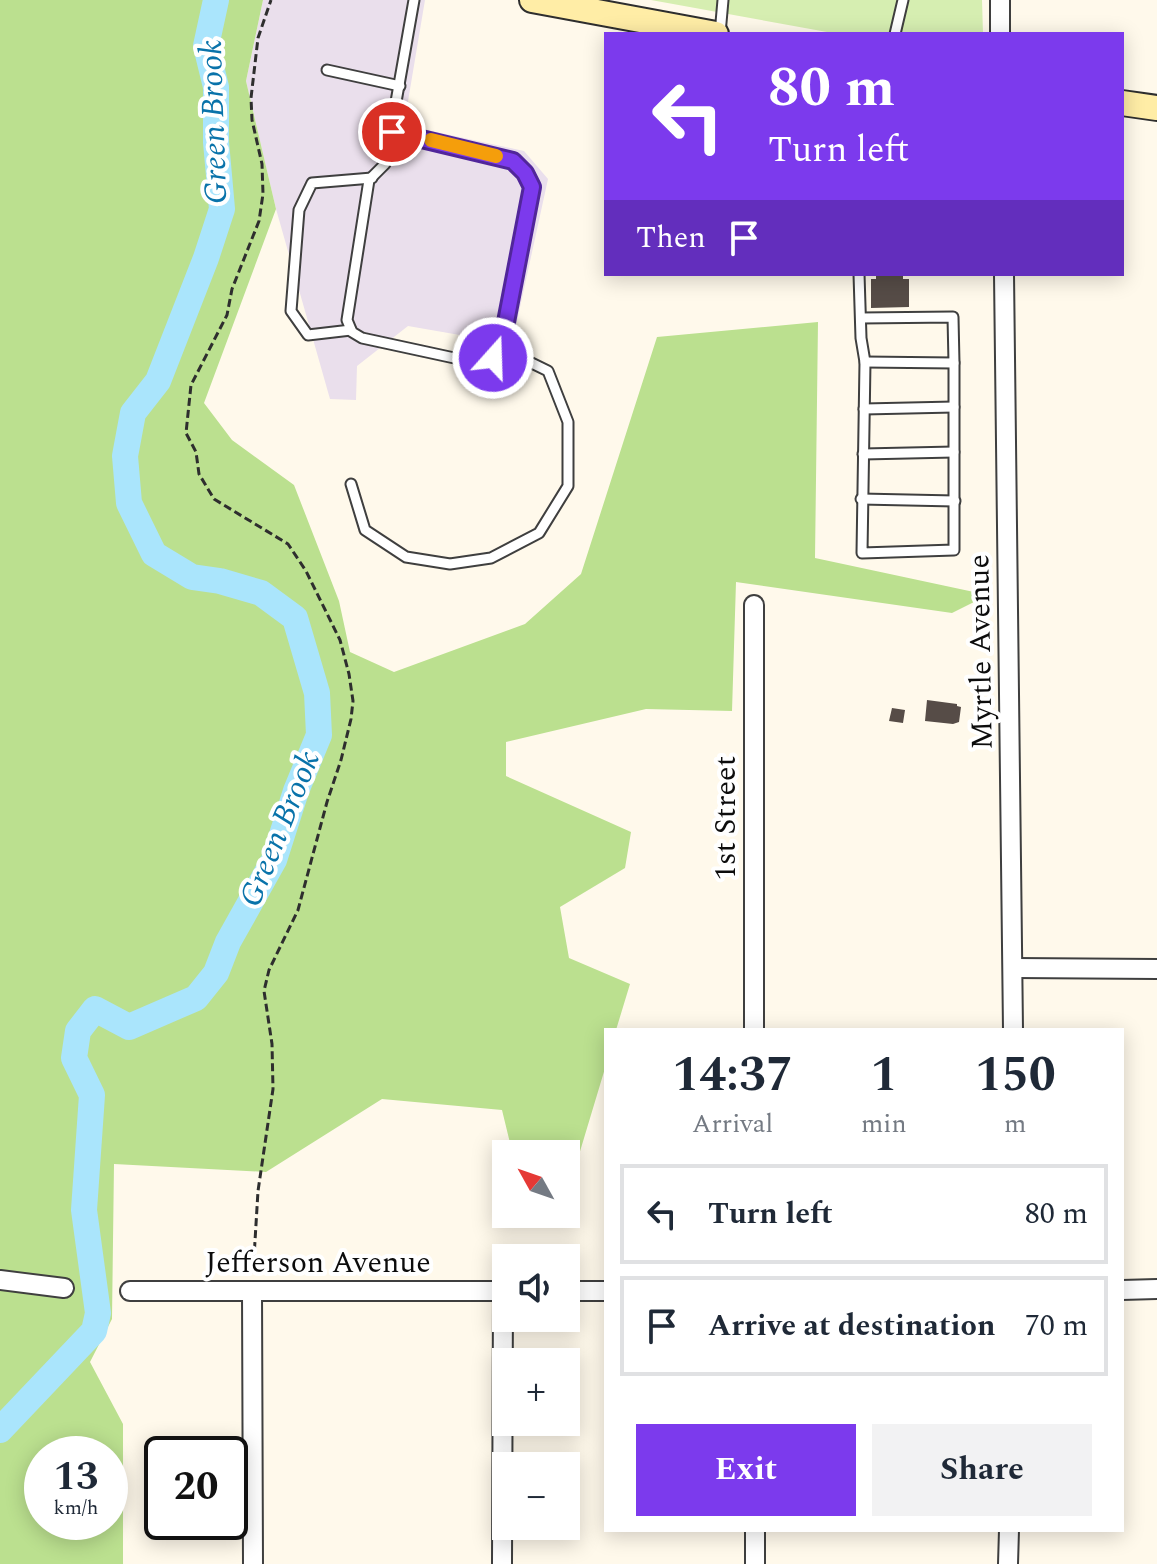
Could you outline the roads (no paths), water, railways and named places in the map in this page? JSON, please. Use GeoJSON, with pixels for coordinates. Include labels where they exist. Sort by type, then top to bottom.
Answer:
{"type":"FeatureCollection","features":[{"type":"Feature","properties":{"kind":"street"},"geometry":{"type":"LineString","coordinates":[[532,0],[605,6],[710,32]]}},
{"type":"Feature","properties":{"kind":"street"},"geometry":{"type":"LineString","coordinates":[[1000,0],[1000,32]]}},
{"type":"Feature","properties":{"kind":"street"},"geometry":{"type":"LineString","coordinates":[[1124,103],[1157,108]]}},
{"type":"Feature","properties":{"kind":"street","name":"Myrtle Avenue"},"geometry":{"type":"LineString","coordinates":[[1004,276],[1013,1028]]}},
{"type":"Feature","properties":{"kind":"street","name":"1st Street"},"geometry":{"type":"LineString","coordinates":[[754,605],[754,1028]]}},
{"type":"Feature","properties":{"kind":"street"},"geometry":{"type":"LineString","coordinates":[[1013,968],[1157,969]]}},
{"type":"Feature","properties":{"kind":"street"},"geometry":{"type":"LineString","coordinates":[[0,1280],[64,1288]]}},
{"type":"Feature","properties":{"kind":"street"},"geometry":{"type":"LineString","coordinates":[[1124,1290],[1157,1289]]}},
{"type":"Feature","properties":{"kind":"street","name":"Jefferson Avenue"},"geometry":{"type":"LineString","coordinates":[[130,1291],[492,1291]]}},
{"type":"Feature","properties":{"kind":"street"},"geometry":{"type":"LineString","coordinates":[[252,1291],[253,1564]]}},
{"type":"Feature","properties":{"kind":"street"},"geometry":{"type":"LineString","coordinates":[[580,1291],[604,1291]]}},
{"type":"Feature","properties":{"kind":"street"},"geometry":{"type":"LineString","coordinates":[[502,1564],[505,1332]]}},
{"type":"Feature","properties":{"kind":"street"},"geometry":{"type":"LineString","coordinates":[[755,1532],[755,1564]]}},
{"type":"Feature","properties":{"kind":"street"},"geometry":{"type":"LineString","coordinates":[[1008,1564],[1009,1532]]}},
{"type":"Feature","properties":{"kind":"lane"},"geometry":{"type":"LineString","coordinates":[[392,132],[513,161],[525,173],[532,187],[501,348],[493,358],[482,364],[362,338],[351,330],[347,320],[369,180],[385,164],[414,0]]}},
{"type":"Feature","properties":{"kind":"lane"},"geometry":{"type":"LineString","coordinates":[[718,32],[723,0]]}},
{"type":"Feature","properties":{"kind":"lane"},"geometry":{"type":"LineString","coordinates":[[898,32],[903,0]]}},
{"type":"Feature","properties":{"kind":"lane"},"geometry":{"type":"LineString","coordinates":[[327,70],[400,86]]}},
{"type":"Feature","properties":{"kind":"lane"},"geometry":{"type":"LineString","coordinates":[[351,330],[308,335],[291,311],[299,210],[312,183],[372,178]]}},
{"type":"Feature","properties":{"kind":"lane"},"geometry":{"type":"LineString","coordinates":[[859,276],[861,318],[865,362],[862,553],[954,550],[953,317],[861,318]]}},
{"type":"Feature","properties":{"kind":"lane"},"geometry":{"type":"LineString","coordinates":[[351,484],[365,530],[406,557],[450,564],[491,558],[539,533],[568,486],[568,422],[548,371],[501,348]]}},
{"type":"Feature","properties":{"kind":"lane"},"geometry":{"type":"LineString","coordinates":[[865,362],[954,363]]}},
{"type":"Feature","properties":{"kind":"lane"},"geometry":{"type":"LineString","coordinates":[[864,409],[954,407]]}},
{"type":"Feature","properties":{"kind":"lane"},"geometry":{"type":"LineString","coordinates":[[863,454],[954,452]]}},
{"type":"Feature","properties":{"kind":"lane"},"geometry":{"type":"LineString","coordinates":[[861,499],[955,501]]}},
{"type":"Feature","properties":{"kind":"waterway","name":"Green Brook"},"geometry":{"type":"LineString","coordinates":[[0,1430],[94,1331],[98,1313],[84,1210],[92,1095],[74,1058],[78,1031],[95,1009],[129,1027],[196,998],[216,973],[228,942],[274,860],[296,791],[319,735],[317,693],[295,618],[261,593],[220,581],[192,577],[154,554],[129,503],[125,456],[133,413],[158,381],[222,209],[216,142],[216,87],[206,46],[216,0]]}}]}
